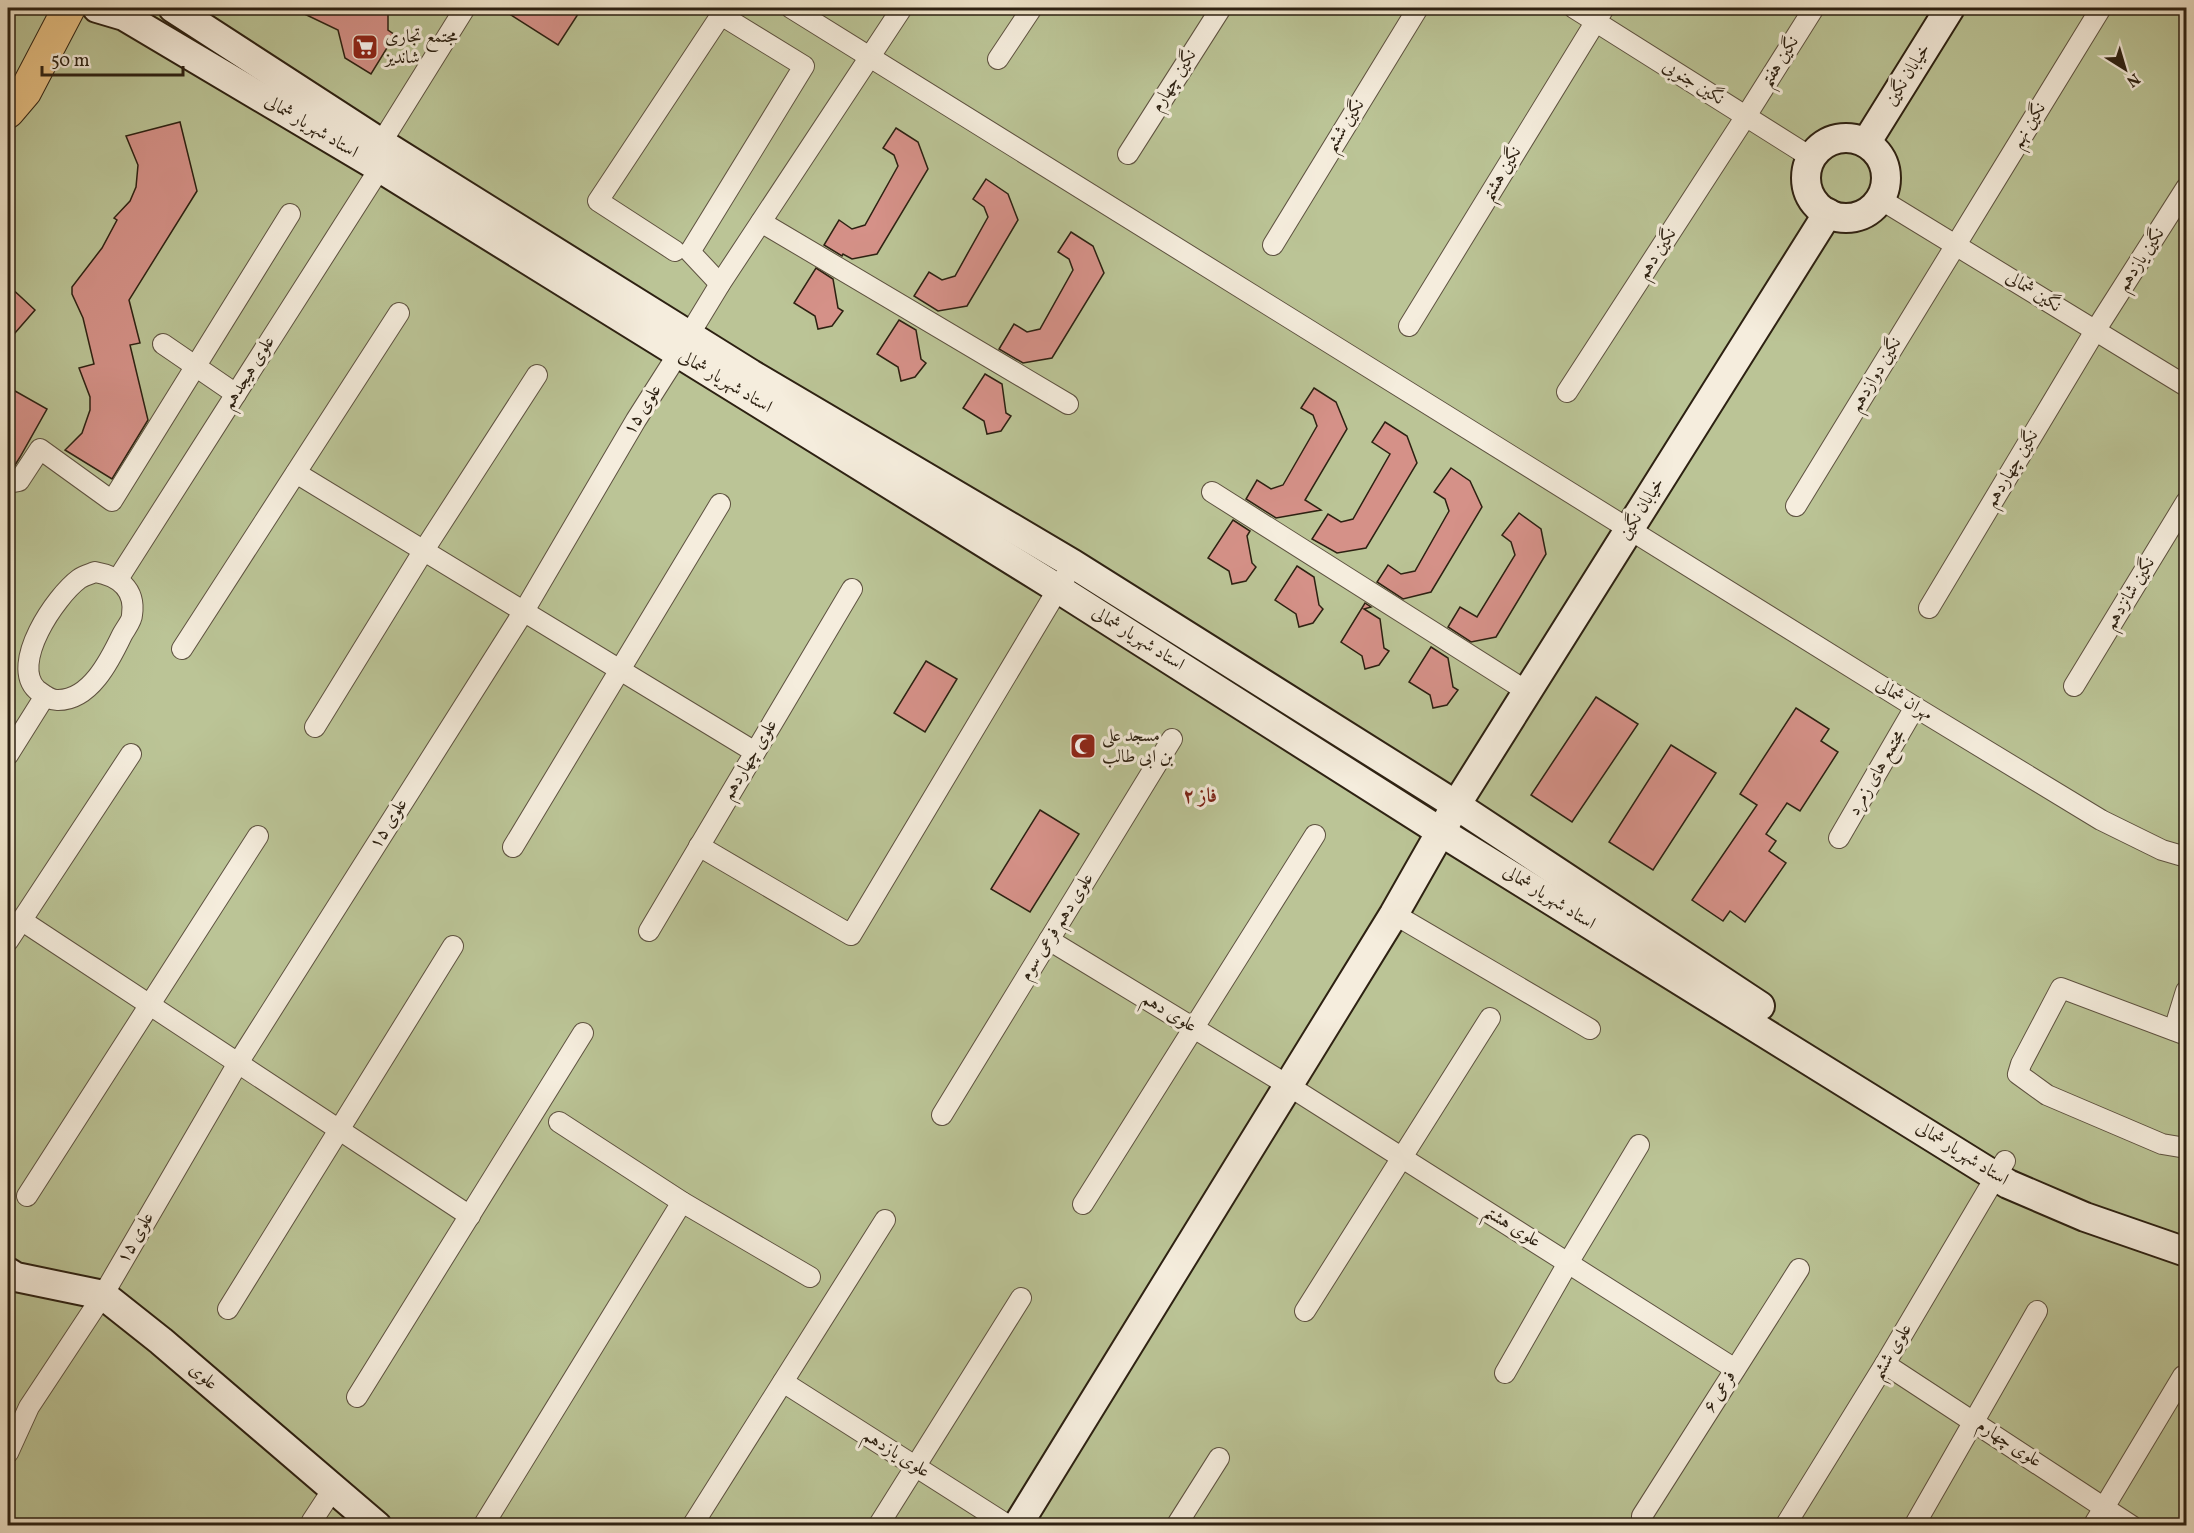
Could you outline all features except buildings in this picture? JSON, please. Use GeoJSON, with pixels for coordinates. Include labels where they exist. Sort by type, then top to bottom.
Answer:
{"type":"FeatureCollection","features":[{"type":"Feature","properties":{"kind":"main road"},"geometry":{"type":"LineString","coordinates":[[16,102],[69,8]]}},
{"type":"Feature","properties":{"kind":"street","name":"استاد شهریار شمالی"},"geometry":{"type":"LineString","coordinates":[[97,8],[124,16],[380,155],[684,344],[1058,588],[1441,832],[2001,1168],[2187,1232]]}},
{"type":"Feature","properties":{"kind":"street","name":"استاد شهریار شمالی"},"geometry":{"type":"LineString","coordinates":[[173,8],[380,155]]}},
{"type":"Feature","properties":{"kind":"street","name":"علوی هیجدهم"},"geometry":{"type":"LineString","coordinates":[[118,579],[236,394],[380,155],[465,8]]}},
{"type":"Feature","properties":{"kind":"street","name":"مهران شمالی"},"geometry":{"type":"LineString","coordinates":[[791,8],[1915,707],[2101,820],[2162,850],[2187,857]]}},
{"type":"Feature","properties":{"kind":"street","name":"علوی ۱۵"},"geometry":{"type":"LineString","coordinates":[[8,1453],[29,1407],[103,1295],[238,1064],[524,611],[636,420],[720,284],[902,8]]}},
{"type":"Feature","properties":{"kind":"street"},"geometry":{"type":"LineString","coordinates":[[998,59],[1032,8]]}},
{"type":"Feature","properties":{"kind":"street","name":"نگین چهارم"},"geometry":{"type":"LineString","coordinates":[[1128,154],[1221,8]]}},
{"type":"Feature","properties":{"kind":"street","name":"نگین ششم"},"geometry":{"type":"LineString","coordinates":[[1273,244],[1418,8]]}},
{"type":"Feature","properties":{"kind":"street","name":"نگین جنوبی"},"geometry":{"type":"LineString","coordinates":[[1574,8],[1600,14],[1746,116],[1812,158]]}},
{"type":"Feature","properties":{"kind":"street","name":"نگین هفتم"},"geometry":{"type":"LineString","coordinates":[[1746,116],[1814,8]]}},
{"type":"Feature","properties":{"kind":"street","name":"خیابان نگین"},"geometry":{"type":"LineString","coordinates":[[1866,143],[1950,8]]}},
{"type":"Feature","properties":{"kind":"street","name":"نگین نهم"},"geometry":{"type":"LineString","coordinates":[[1956,244],[2101,8]]}},
{"type":"Feature","properties":{"kind":"street","name":"نگین هشتم"},"geometry":{"type":"LineString","coordinates":[[1409,326],[1600,14]]}},
{"type":"Feature","properties":{"kind":"street"},"geometry":{"type":"LineString","coordinates":[[675,251],[598,201],[721,15],[804,66],[690,252],[720,284]]}},
{"type":"Feature","properties":{"kind":"street"},"geometry":{"type":"LineString","coordinates":[[8,122],[16,102]]}},
{"type":"Feature","properties":{"kind":"street","name":"نگین دهم"},"geometry":{"type":"LineString","coordinates":[[1567,392],[1746,116]]}},
{"type":"Feature","properties":{"kind":"street"},"geometry":{"type":"LineString","coordinates":[[1842,138],[1866,143],[1876,151],[1884,168],[1885,187],[1880,199],[1862,214],[1839,217],[1828,213],[1813,199],[1808,189],[1808,168],[1812,158],[1830,141],[1842,138]]}},
{"type":"Feature","properties":{"kind":"street","name":"نگین یازدهم"},"geometry":{"type":"LineString","coordinates":[[2095,331],[2187,188]]}},
{"type":"Feature","properties":{"kind":"street","name":"نگین شمالی"},"geometry":{"type":"LineString","coordinates":[[1880,199],[2187,386]]}},
{"type":"Feature","properties":{"kind":"street","name":"خیابان نگین"},"geometry":{"type":"LineString","coordinates":[[1017,1526],[1394,914],[1456,805],[1828,213]]}},
{"type":"Feature","properties":{"kind":"street"},"geometry":{"type":"LineString","coordinates":[[8,483],[18,481],[40,449],[112,501],[290,214]]}},
{"type":"Feature","properties":{"kind":"street"},"geometry":{"type":"LineString","coordinates":[[761,222],[1068,404]]}},
{"type":"Feature","properties":{"kind":"street","name":"نگین دوازدهم"},"geometry":{"type":"LineString","coordinates":[[1796,506],[1956,244]]}},
{"type":"Feature","properties":{"kind":"street"},"geometry":{"type":"LineString","coordinates":[[182,649],[399,313]]}},
{"type":"Feature","properties":{"kind":"street","name":"نگین چهاردهم"},"geometry":{"type":"LineString","coordinates":[[1929,608],[2095,331]]}},
{"type":"Feature","properties":{"kind":"street"},"geometry":{"type":"LineString","coordinates":[[163,344],[236,394]]}},
{"type":"Feature","properties":{"kind":"street","name":"استاد شهریار شمالی"},"geometry":{"type":"LineString","coordinates":[[684,344],[751,374],[1073,564],[1456,805],[2001,1168],[2008,1184],[2085,1217],[2187,1252]]}},
{"type":"Feature","properties":{"kind":"street"},"geometry":{"type":"LineString","coordinates":[[315,727],[424,550],[537,375]]}},
{"type":"Feature","properties":{"kind":"street"},"geometry":{"type":"LineString","coordinates":[[296,473],[755,752]]}},
{"type":"Feature","properties":{"kind":"street"},"geometry":{"type":"LineString","coordinates":[[1212,492],[1528,692]]}},
{"type":"Feature","properties":{"kind":"street","name":"نگین شانزدهم"},"geometry":{"type":"LineString","coordinates":[[2074,686],[2187,501]]}},
{"type":"Feature","properties":{"kind":"street"},"geometry":{"type":"LineString","coordinates":[[513,847],[720,504]]}},
{"type":"Feature","properties":{"kind":"street"},"geometry":{"type":"LineString","coordinates":[[699,846],[851,935],[1073,564]]}},
{"type":"Feature","properties":{"kind":"street"},"geometry":{"type":"LineString","coordinates":[[95,572],[118,579],[130,593],[133,615],[108,661],[94,681],[75,696],[57,700],[45,696],[33,686],[28,664],[33,641],[48,615],[79,579],[95,572]]}},
{"type":"Feature","properties":{"kind":"street","name":"علوی چهاردهم"},"geometry":{"type":"LineString","coordinates":[[649,931],[852,589]]}},
{"type":"Feature","properties":{"kind":"street"},"geometry":{"type":"LineString","coordinates":[[8,755],[45,696]]}},
{"type":"Feature","properties":{"kind":"street","name":"مجتمع های زمرد"},"geometry":{"type":"LineString","coordinates":[[1839,838],[1915,707]]}},
{"type":"Feature","properties":{"kind":"street","name":"علوی دهم فرعی سوم"},"geometry":{"type":"LineString","coordinates":[[942,1115],[1172,739]]}},
{"type":"Feature","properties":{"kind":"street"},"geometry":{"type":"LineString","coordinates":[[8,941],[131,754]]}},
{"type":"Feature","properties":{"kind":"street"},"geometry":{"type":"LineString","coordinates":[[1083,1204],[1315,835]]}},
{"type":"Feature","properties":{"kind":"street"},"geometry":{"type":"LineString","coordinates":[[27,1196],[258,836]]}},
{"type":"Feature","properties":{"kind":"street"},"geometry":{"type":"LineString","coordinates":[[1394,914],[1590,1029]]}},
{"type":"Feature","properties":{"kind":"street"},"geometry":{"type":"LineString","coordinates":[[21,920],[470,1216]]}},
{"type":"Feature","properties":{"kind":"street","name":"علوی دهم"},"geometry":{"type":"LineString","coordinates":[[1049,940],[1289,1086]]}},
{"type":"Feature","properties":{"kind":"street"},"geometry":{"type":"LineString","coordinates":[[228,1309],[453,946]]}},
{"type":"Feature","properties":{"kind":"street"},"geometry":{"type":"LineString","coordinates":[[2187,991],[2180,1032],[2061,988],[2018,1074],[2047,1095],[2162,1144],[2187,1148]]}},
{"type":"Feature","properties":{"kind":"street"},"geometry":{"type":"LineString","coordinates":[[1305,1311],[1490,1017]]}},
{"type":"Feature","properties":{"kind":"street"},"geometry":{"type":"LineString","coordinates":[[357,1397],[583,1033]]}},
{"type":"Feature","properties":{"kind":"street","name":"علوی هشتم"},"geometry":{"type":"LineString","coordinates":[[1289,1086],[1735,1369]]}},
{"type":"Feature","properties":{"kind":"street"},"geometry":{"type":"LineString","coordinates":[[559,1122],[682,1202],[810,1278]]}},
{"type":"Feature","properties":{"kind":"street"},"geometry":{"type":"LineString","coordinates":[[1505,1373],[1639,1145]]}},
{"type":"Feature","properties":{"kind":"street","name":"علوی ششم"},"geometry":{"type":"LineString","coordinates":[[1785,1526],[1885,1364],[2001,1168]]}},
{"type":"Feature","properties":{"kind":"street"},"geometry":{"type":"LineString","coordinates":[[483,1526],[682,1202]]}},
{"type":"Feature","properties":{"kind":"street"},"geometry":{"type":"LineString","coordinates":[[692,1526],[885,1220]]}},
{"type":"Feature","properties":{"kind":"street","name":"فرعی ۶"},"geometry":{"type":"LineString","coordinates":[[1642,1516],[1799,1269]]}},
{"type":"Feature","properties":{"kind":"street","name":"علوی"},"geometry":{"type":"LineString","coordinates":[[8,1272],[16,1277],[103,1295],[161,1341],[377,1526]]}},
{"type":"Feature","properties":{"kind":"street"},"geometry":{"type":"LineString","coordinates":[[878,1526],[1021,1298]]}},
{"type":"Feature","properties":{"kind":"street"},"geometry":{"type":"LineString","coordinates":[[1914,1526],[2037,1311]]}},
{"type":"Feature","properties":{"kind":"street","name":"علوی چهارم"},"geometry":{"type":"LineString","coordinates":[[1885,1364],[2133,1526]]}},
{"type":"Feature","properties":{"kind":"street"},"geometry":{"type":"LineString","coordinates":[[2093,1526],[2182,1376]]}},
{"type":"Feature","properties":{"kind":"street","name":"علوی یازدهم"},"geometry":{"type":"LineString","coordinates":[[783,1382],[1009,1526]]}},
{"type":"Feature","properties":{"kind":"street"},"geometry":{"type":"LineString","coordinates":[[1176,1526],[1219,1458]]}},
{"type":"Feature","properties":{"kind":"street"},"geometry":{"type":"LineString","coordinates":[[312,1526],[312,1521],[333,1489]]}},
{"type":"Feature","properties":{"kind":"green space"},"geometry":{"type":"Polygon","coordinates":[[[8,8],[2186,8],[2186,1525],[8,1525],[8,8]]]}},
{"type":"Feature","properties":{"kind":"place","name":"مجتمع تجاری شاندیز"},"geometry":{"type":"Point","coordinates":[365,47]}},
{"type":"Feature","properties":{"kind":"place","name":"مسجد علی بن ابی طالب"},"geometry":{"type":"Point","coordinates":[1083,746]}},
{"type":"Feature","properties":{"kind":"district","name":"فاز ۲"},"geometry":{"type":"Point","coordinates":[1200,797]}}]}
